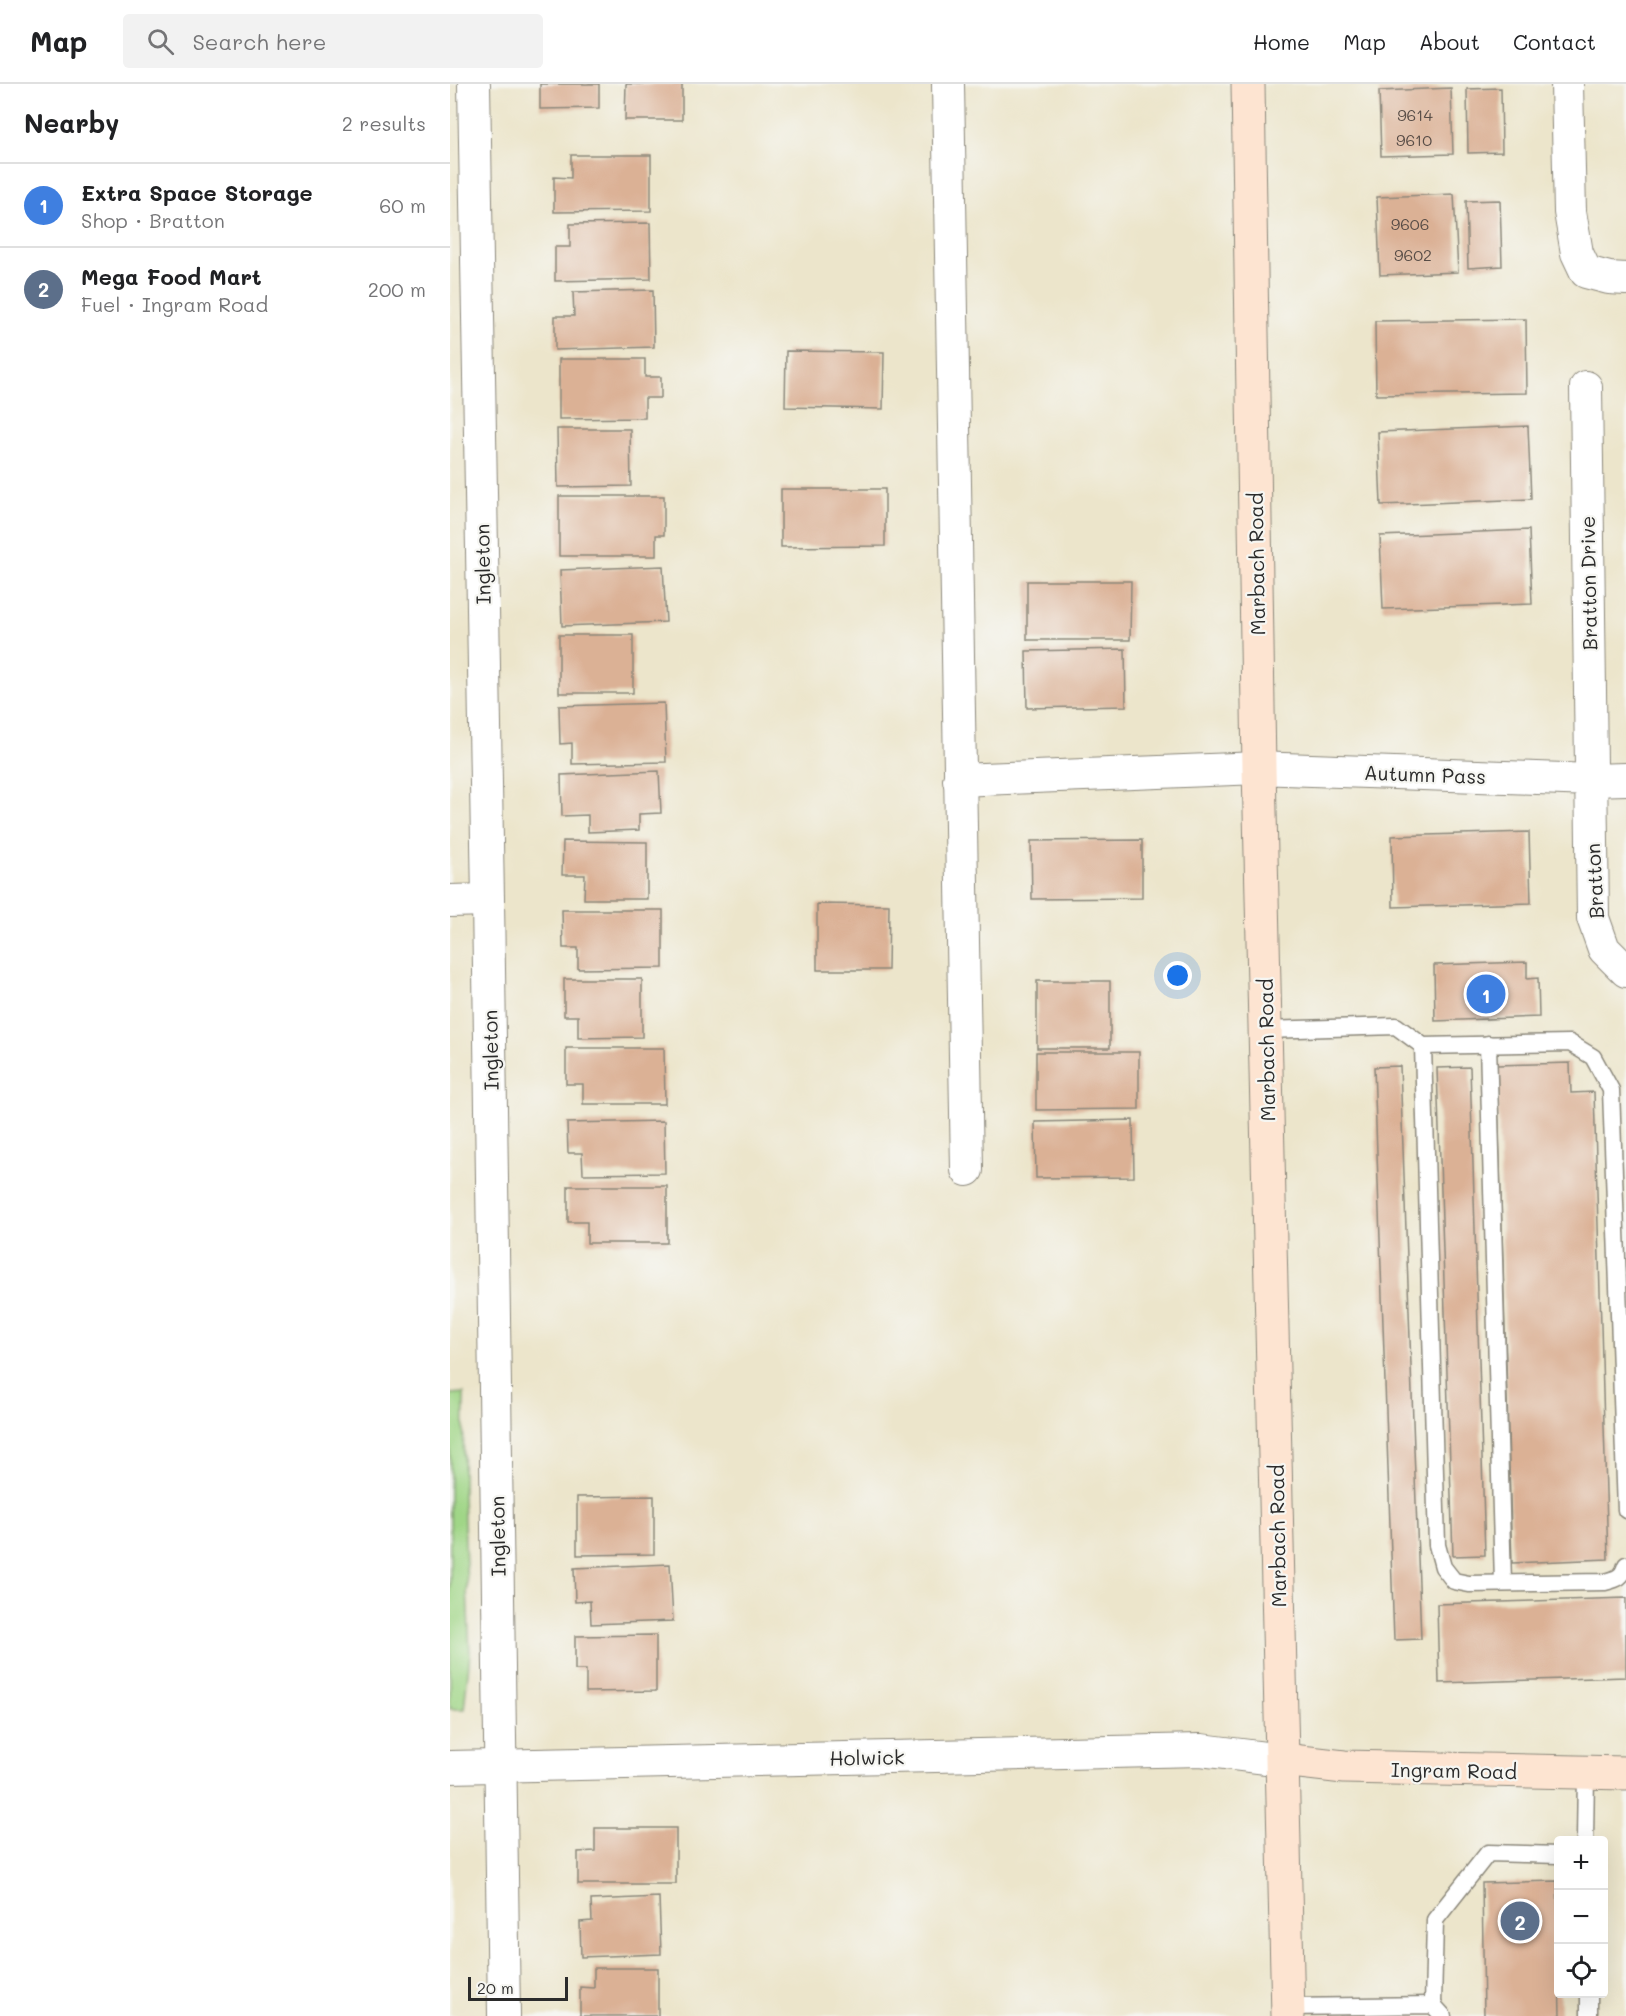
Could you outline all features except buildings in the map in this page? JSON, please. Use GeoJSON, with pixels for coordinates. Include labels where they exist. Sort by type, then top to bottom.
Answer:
{"type":"FeatureCollection","features":[{"type":"Feature","properties":{"kind":"main road","name":"Marbach Road"},"geometry":{"type":"LineString","coordinates":[[1248,84],[1259,768],[1288,2012]]}},
{"type":"Feature","properties":{"kind":"main road","name":"Ingram Road"},"geometry":{"type":"LineString","coordinates":[[1283,1760],[1344,1767],[1626,1773]]}},
{"type":"Feature","properties":{"kind":"street","name":"Ingleton"},"geometry":{"type":"LineString","coordinates":[[474,84],[504,2016]]}},
{"type":"Feature","properties":{"kind":"street"},"geometry":{"type":"LineString","coordinates":[[948,84],[967,1170]]}},
{"type":"Feature","properties":{"kind":"street"},"geometry":{"type":"LineString","coordinates":[[1567,84],[1570,212],[1576,253],[1586,272],[1609,278],[1626,279]]}},
{"type":"Feature","properties":{"kind":"street","name":"Bratton Drive"},"geometry":{"type":"LineString","coordinates":[[1586,387],[1591,780]]}},
{"type":"Feature","properties":{"kind":"street","name":"Autumn Pass"},"geometry":{"type":"LineString","coordinates":[[959,780],[1259,768],[1591,780],[1626,779]]}},
{"type":"Feature","properties":{"kind":"street","name":"Bratton"},"geometry":{"type":"LineString","coordinates":[[1591,780],[1593,918],[1604,949],[1626,971]]}},
{"type":"Feature","properties":{"kind":"street"},"geometry":{"type":"LineString","coordinates":[[450,901],[488,900]]}},
{"type":"Feature","properties":{"kind":"street","name":"Holwick"},"geometry":{"type":"LineString","coordinates":[[450,1767],[1201,1750],[1283,1760]]}},
{"type":"Feature","properties":{"kind":"lane"},"geometry":{"type":"LineString","coordinates":[[1265,1030],[1396,1026],[1423,1046],[1570,1042],[1593,1057],[1611,1090],[1626,1510]]}},
{"type":"Feature","properties":{"kind":"lane"},"geometry":{"type":"LineString","coordinates":[[1488,1044],[1503,1583]]}},
{"type":"Feature","properties":{"kind":"lane"},"geometry":{"type":"LineString","coordinates":[[1423,1046],[1437,1545],[1443,1567],[1454,1581],[1469,1584],[1605,1582],[1617,1579],[1624,1572],[1626,1564]]}},
{"type":"Feature","properties":{"kind":"lane"},"geometry":{"type":"LineString","coordinates":[[1585,1836],[1586,1773]]}},
{"type":"Feature","properties":{"kind":"lane"},"geometry":{"type":"LineString","coordinates":[[1288,2012],[1438,2010],[1434,1920],[1488,1853],[1554,1855]]}},
{"type":"Feature","properties":{"kind":"lane"},"geometry":{"type":"LineString","coordinates":[[1589,1998],[1589,2016]]}},
{"type":"Feature","properties":{"kind":"green space"},"geometry":{"type":"Polygon","coordinates":[[[464,1393],[463,1497],[470,1654],[464,1709],[450,1709],[450,1394],[464,1393]]]}},
{"type":"Feature","properties":{"kind":"place","name":"Extra Space Storage"},"geometry":{"type":"Point","coordinates":[1486,994]}},
{"type":"Feature","properties":{"kind":"place","name":"Mega Food Mart"},"geometry":{"type":"Point","coordinates":[1520,1921]}}]}
